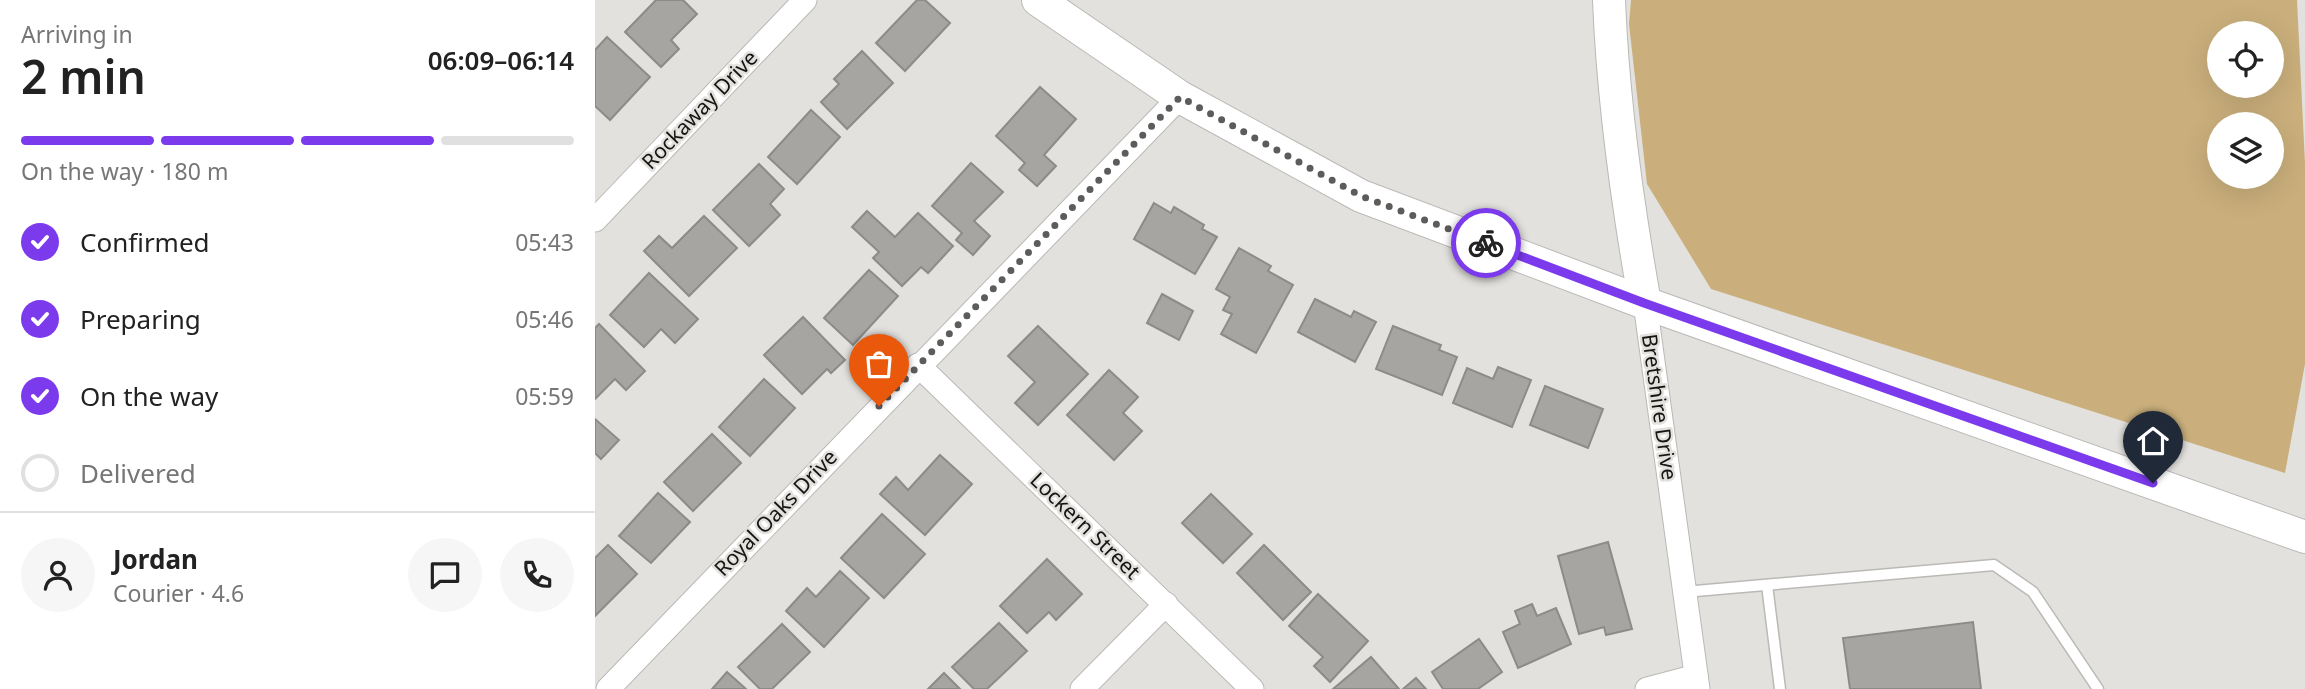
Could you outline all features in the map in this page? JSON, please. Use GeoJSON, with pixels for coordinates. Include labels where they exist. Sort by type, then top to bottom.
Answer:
{"type":"FeatureCollection","features":[{"type":"Feature","properties":{"kind":"main road"},"geometry":{"type":"LineString","coordinates":[[1038,0],[1180,97],[1361,196],[1644,303],[2305,537]]}},
{"type":"Feature","properties":{"kind":"main road","name":"Bretshire Drive"},"geometry":{"type":"LineString","coordinates":[[1609,0],[1612,83],[1627,205],[1644,303]]}},
{"type":"Feature","properties":{"kind":"street","name":"Rockaway Drive"},"geometry":{"type":"LineString","coordinates":[[595,220],[806,0]]}},
{"type":"Feature","properties":{"kind":"street","name":"Royal Oaks Drive"},"geometry":{"type":"LineString","coordinates":[[608,689],[918,365],[1180,97]]}},
{"type":"Feature","properties":{"kind":"street","name":"Bretshire Drive"},"geometry":{"type":"LineString","coordinates":[[1644,303],[1697,683]]}},
{"type":"Feature","properties":{"kind":"street","name":"Lockern Street"},"geometry":{"type":"LineString","coordinates":[[918,365],[1252,689]]}},
{"type":"Feature","properties":{"kind":"street"},"geometry":{"type":"LineString","coordinates":[[1082,689],[1166,604]]}},
{"type":"Feature","properties":{"kind":"street"},"geometry":{"type":"LineString","coordinates":[[1647,689],[1697,683]]}},
{"type":"Feature","properties":{"kind":"lane"},"geometry":{"type":"LineString","coordinates":[[1684,592],[1994,565],[2033,592],[2098,689]]}},
{"type":"Feature","properties":{"kind":"lane"},"geometry":{"type":"LineString","coordinates":[[1767,585],[1780,689]]}},
{"type":"Feature","properties":{"kind":"shaded area"},"geometry":{"type":"Polygon","coordinates":[[[1631,0],[2297,0],[2305,163],[2305,364],[2285,473],[1711,289],[1647,184],[1629,24],[1631,0]]]}},
{"type":"Feature","properties":{"kind":"building"},"geometry":{"type":"Polygon","coordinates":[[[656,0],[683,0],[697,14],[671,40],[679,49],[661,67],[625,32],[656,0]]]}},
{"type":"Feature","properties":{"kind":"building"},"geometry":{"type":"Polygon","coordinates":[[[917,0],[925,0],[950,23],[905,71],[876,43],[917,0]]]}},
{"type":"Feature","properties":{"kind":"building"},"geometry":{"type":"Polygon","coordinates":[[[607,37],[650,77],[610,120],[595,106],[595,50],[607,37]]]}},
{"type":"Feature","properties":{"kind":"building"},"geometry":{"type":"Polygon","coordinates":[[[862,51],[893,83],[847,129],[821,102],[839,84],[834,79],[862,51]]]}},
{"type":"Feature","properties":{"kind":"building"},"geometry":{"type":"Polygon","coordinates":[[[1040,87],[1076,119],[1044,155],[1056,166],[1037,186],[1019,170],[1025,163],[996,136],[1040,87]]]}},
{"type":"Feature","properties":{"kind":"building"},"geometry":{"type":"Polygon","coordinates":[[[811,110],[840,137],[797,184],[768,157],[811,110]]]}},
{"type":"Feature","properties":{"kind":"building"},"geometry":{"type":"Polygon","coordinates":[[[971,163],[1003,192],[974,221],[990,236],[973,255],[956,240],[962,233],[932,206],[971,163]]]}},
{"type":"Feature","properties":{"kind":"building"},"geometry":{"type":"Polygon","coordinates":[[[759,164],[784,189],[770,204],[780,215],[749,246],[713,210],[759,164]]]}},
{"type":"Feature","properties":{"kind":"building"},"geometry":{"type":"Polygon","coordinates":[[[1154,203],[1171,213],[1174,207],[1204,225],[1202,229],[1217,237],[1195,274],[1134,239],[1154,203]]]}},
{"type":"Feature","properties":{"kind":"building"},"geometry":{"type":"Polygon","coordinates":[[[867,211],[895,237],[918,213],[953,246],[928,273],[921,267],[902,286],[873,258],[879,252],[852,227],[867,211]]]}},
{"type":"Feature","properties":{"kind":"building"},"geometry":{"type":"Polygon","coordinates":[[[704,216],[737,248],[689,296],[644,251],[659,236],[672,248],[704,216]]]}},
{"type":"Feature","properties":{"kind":"building"},"geometry":{"type":"Polygon","coordinates":[[[1239,248],[1271,266],[1268,271],[1293,285],[1256,353],[1221,334],[1232,314],[1223,310],[1230,297],[1216,289],[1239,248]]]}},
{"type":"Feature","properties":{"kind":"building"},"geometry":{"type":"Polygon","coordinates":[[[869,270],[898,296],[853,345],[824,318],[869,270]]]}},
{"type":"Feature","properties":{"kind":"building"},"geometry":{"type":"Polygon","coordinates":[[[649,273],[698,319],[675,343],[661,329],[644,347],[610,315],[649,273]]]}},
{"type":"Feature","properties":{"kind":"building"},"geometry":{"type":"Polygon","coordinates":[[[1162,294],[1193,311],[1179,340],[1147,323],[1162,294]]]}},
{"type":"Feature","properties":{"kind":"building"},"geometry":{"type":"Polygon","coordinates":[[[1315,299],[1351,317],[1354,311],[1376,322],[1355,362],[1298,332],[1315,299]]]}},
{"type":"Feature","properties":{"kind":"building"},"geometry":{"type":"Polygon","coordinates":[[[803,317],[845,360],[831,373],[827,369],[802,394],[764,355],[803,317]]]}},
{"type":"Feature","properties":{"kind":"building"},"geometry":{"type":"Polygon","coordinates":[[[599,324],[645,371],[626,390],[615,379],[595,399],[595,328],[599,324]]]}},
{"type":"Feature","properties":{"kind":"building"},"geometry":{"type":"Polygon","coordinates":[[[1038,326],[1088,374],[1038,425],[1015,403],[1035,382],[1008,356],[1038,326]]]}},
{"type":"Feature","properties":{"kind":"building"},"geometry":{"type":"Polygon","coordinates":[[[1393,326],[1441,345],[1439,350],[1457,357],[1442,395],[1376,369],[1393,326]]]}},
{"type":"Feature","properties":{"kind":"building"},"geometry":{"type":"Polygon","coordinates":[[[1498,367],[1531,380],[1512,427],[1453,403],[1467,368],[1493,379],[1498,367]]]}},
{"type":"Feature","properties":{"kind":"building"},"geometry":{"type":"Polygon","coordinates":[[[1109,370],[1138,397],[1123,413],[1142,431],[1114,460],[1067,415],[1109,370]]]}},
{"type":"Feature","properties":{"kind":"building"},"geometry":{"type":"Polygon","coordinates":[[[764,379],[795,408],[750,456],[719,427],[764,379]]]}},
{"type":"Feature","properties":{"kind":"building"},"geometry":{"type":"Polygon","coordinates":[[[1545,386],[1603,409],[1588,448],[1530,425],[1545,386]]]}},
{"type":"Feature","properties":{"kind":"building"},"geometry":{"type":"Polygon","coordinates":[[[595,419],[619,440],[601,459],[595,453],[595,419]]]}},
{"type":"Feature","properties":{"kind":"building"},"geometry":{"type":"Polygon","coordinates":[[[712,434],[741,463],[693,511],[664,482],[712,434]]]}},
{"type":"Feature","properties":{"kind":"building"},"geometry":{"type":"Polygon","coordinates":[[[940,455],[972,484],[925,535],[880,494],[896,477],[908,490],[940,455]]]}},
{"type":"Feature","properties":{"kind":"building"},"geometry":{"type":"Polygon","coordinates":[[[658,493],[690,522],[651,563],[619,536],[658,493]]]}},
{"type":"Feature","properties":{"kind":"building"},"geometry":{"type":"Polygon","coordinates":[[[1211,494],[1252,534],[1223,563],[1182,523],[1211,494]]]}},
{"type":"Feature","properties":{"kind":"building"},"geometry":{"type":"Polygon","coordinates":[[[882,514],[925,554],[884,598],[841,558],[882,514]]]}},
{"type":"Feature","properties":{"kind":"building"},"geometry":{"type":"Polygon","coordinates":[[[1608,542],[1632,629],[1606,635],[1604,627],[1579,634],[1558,556],[1608,542]]]}},
{"type":"Feature","properties":{"kind":"building"},"geometry":{"type":"Polygon","coordinates":[[[608,545],[637,574],[595,616],[595,558],[608,545]]]}},
{"type":"Feature","properties":{"kind":"building"},"geometry":{"type":"Polygon","coordinates":[[[1264,545],[1311,592],[1283,620],[1237,573],[1264,545]]]}},
{"type":"Feature","properties":{"kind":"building"},"geometry":{"type":"Polygon","coordinates":[[[1047,559],[1082,594],[1056,620],[1049,612],[1027,633],[1000,606],[1047,559]]]}},
{"type":"Feature","properties":{"kind":"building"},"geometry":{"type":"Polygon","coordinates":[[[840,571],[869,598],[824,647],[786,611],[807,588],[816,597],[840,571]]]}},
{"type":"Feature","properties":{"kind":"building"},"geometry":{"type":"Polygon","coordinates":[[[1318,594],[1368,641],[1330,682],[1314,666],[1323,657],[1289,626],[1318,594]]]}},
{"type":"Feature","properties":{"kind":"building"},"geometry":{"type":"Polygon","coordinates":[[[1532,604],[1537,616],[1556,608],[1571,644],[1518,668],[1503,632],[1520,624],[1515,611],[1532,604]]]}},
{"type":"Feature","properties":{"kind":"building"},"geometry":{"type":"Polygon","coordinates":[[[1973,622],[1981,689],[1850,689],[1843,638],[1973,622]]]}},
{"type":"Feature","properties":{"kind":"building"},"geometry":{"type":"Polygon","coordinates":[[[999,623],[1027,651],[987,689],[974,689],[952,667],[999,623]]]}},
{"type":"Feature","properties":{"kind":"building"},"geometry":{"type":"Polygon","coordinates":[[[782,624],[810,652],[772,689],[760,689],[738,667],[782,624]]]}},
{"type":"Feature","properties":{"kind":"building"},"geometry":{"type":"Polygon","coordinates":[[[1479,639],[1502,672],[1478,689],[1443,689],[1432,672],[1479,639]]]}},
{"type":"Feature","properties":{"kind":"building"},"geometry":{"type":"Polygon","coordinates":[[[1371,657],[1399,689],[1333,689],[1371,657]]]}},
{"type":"Feature","properties":{"kind":"building"},"geometry":{"type":"Polygon","coordinates":[[[727,672],[746,689],[712,689],[727,672]]]}},
{"type":"Feature","properties":{"kind":"building"},"geometry":{"type":"Polygon","coordinates":[[[944,673],[960,689],[928,689],[944,673]]]}},
{"type":"Feature","properties":{"kind":"building"},"geometry":{"type":"Polygon","coordinates":[[[1416,678],[1426,689],[1403,689],[1416,678]]]}},
{"type":"Feature","properties":{"kind":"way so far"},"geometry":{"type":"LineString","coordinates":[[879,406],[1180,97],[1361,196],[1486,243]]}},
{"type":"Feature","properties":{"kind":"route"},"geometry":{"type":"LineString","coordinates":[[1486,243],[1644,303],[2153,483]]}}]}
